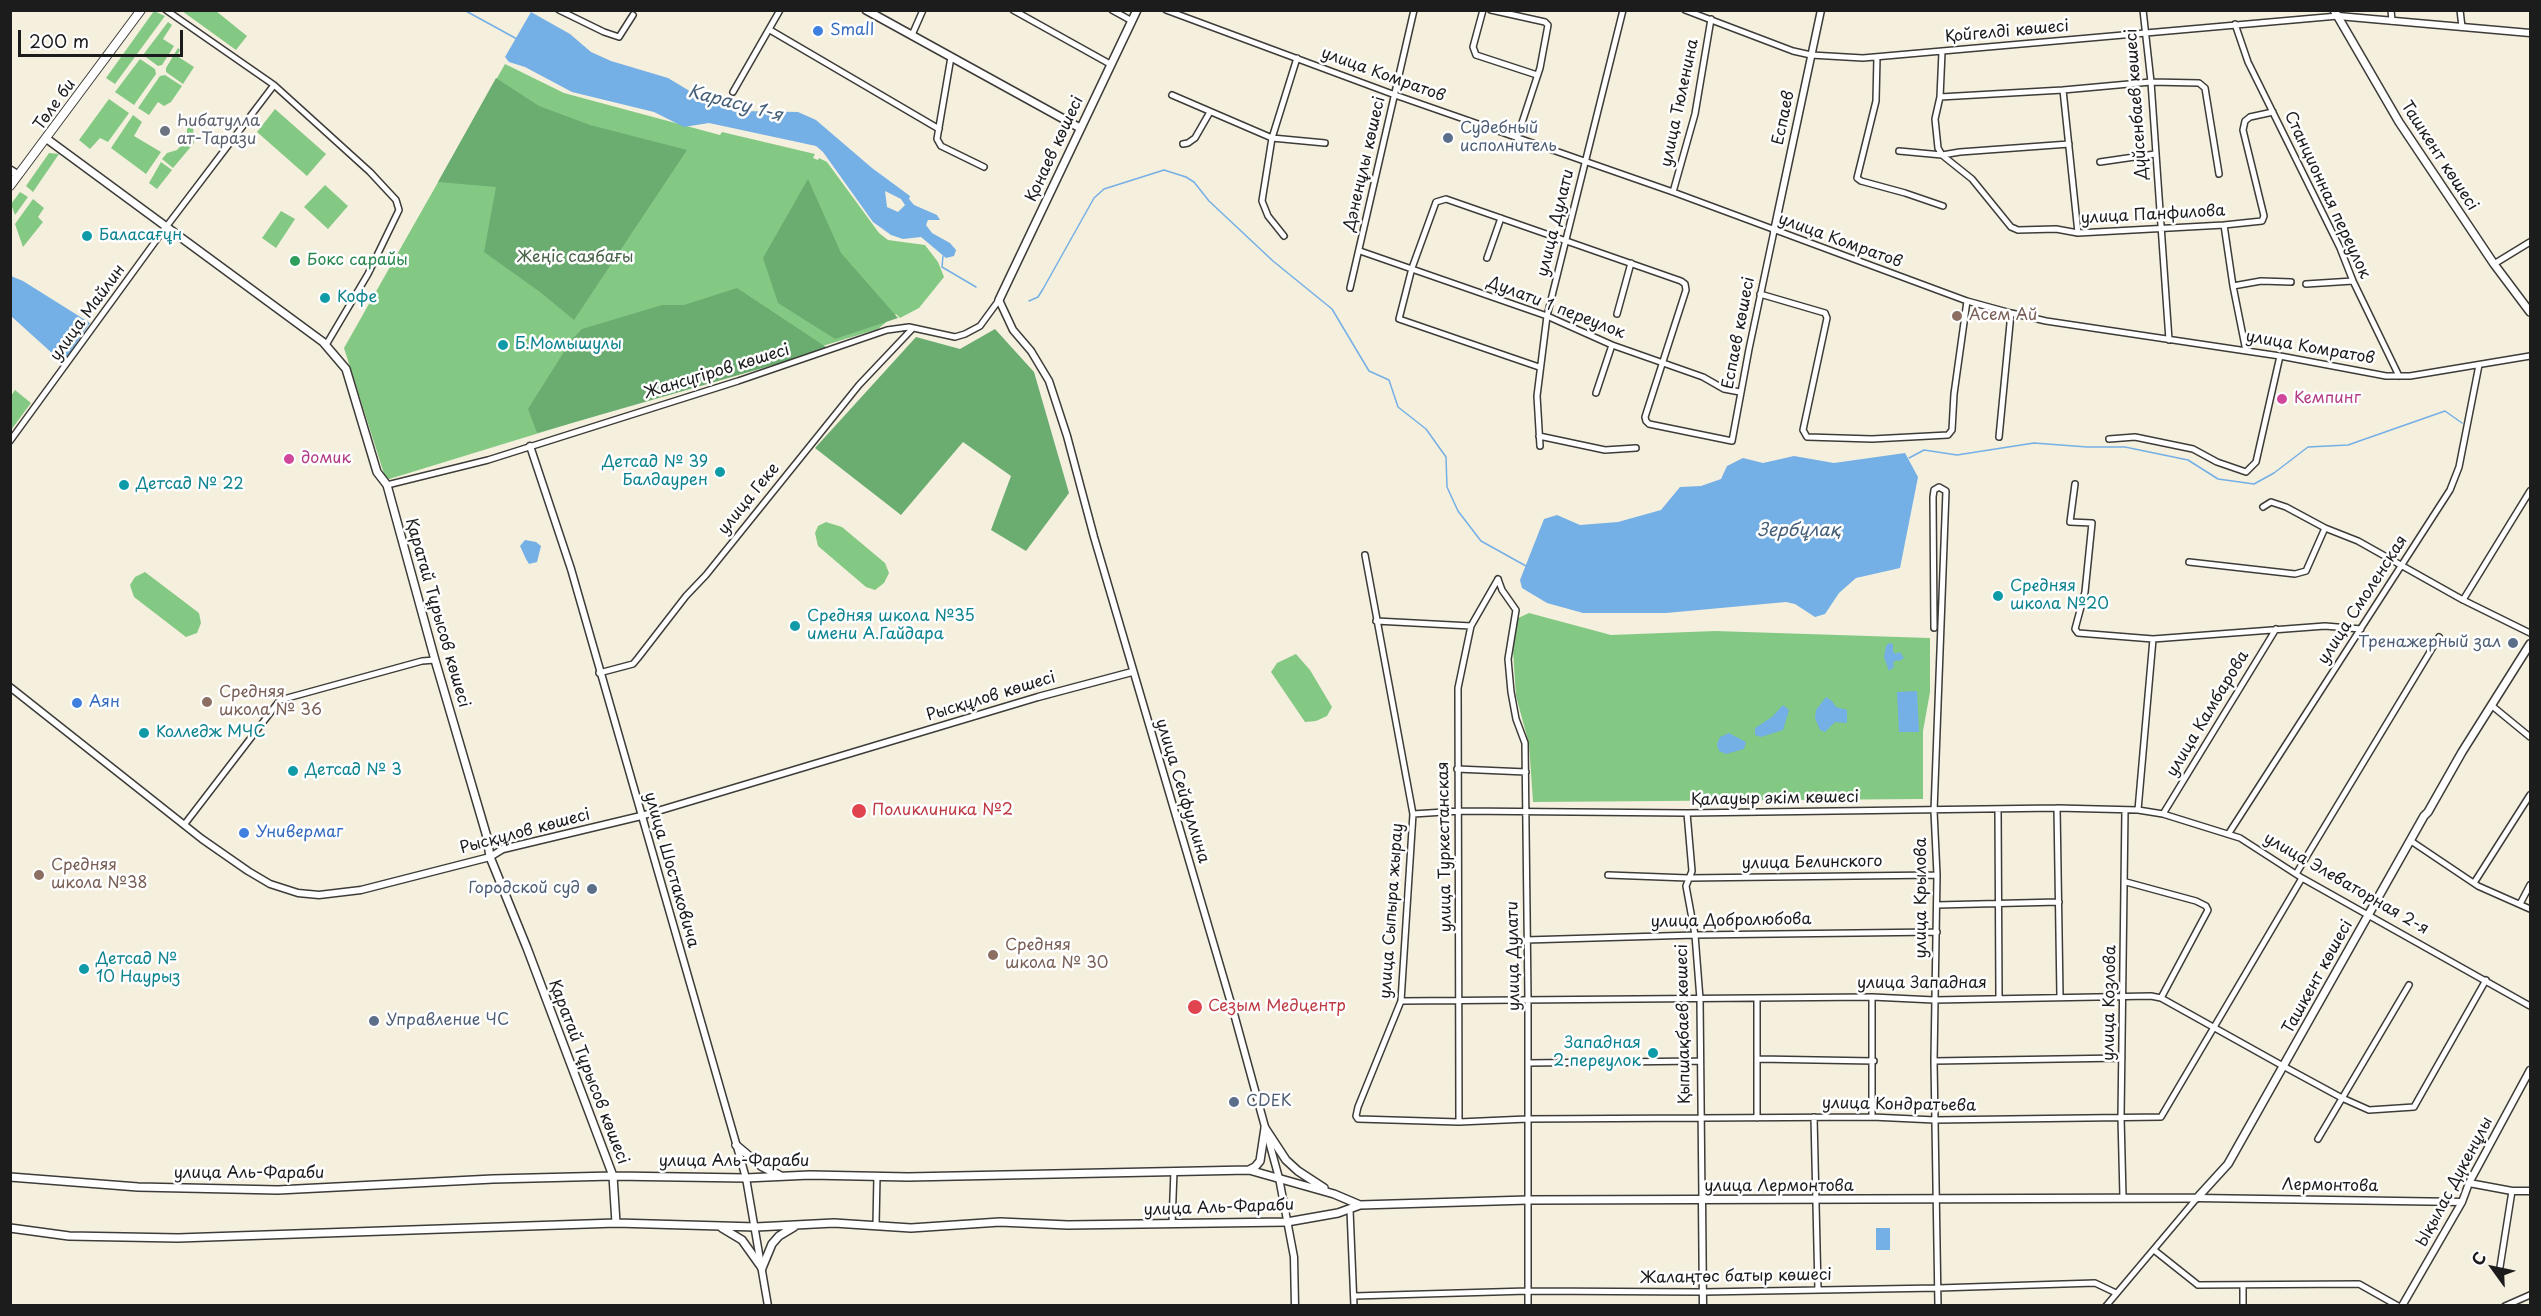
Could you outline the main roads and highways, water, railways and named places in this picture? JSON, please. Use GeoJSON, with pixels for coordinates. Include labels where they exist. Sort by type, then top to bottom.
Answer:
{"type":"FeatureCollection","features":[{"type":"Feature","properties":{"kind":"main road","name":"Төле би"},"geometry":{"type":"LineString","coordinates":[[10,186],[141,10]]}},
{"type":"Feature","properties":{"kind":"main road"},"geometry":{"type":"LineString","coordinates":[[866,10],[1080,128]]}},
{"type":"Feature","properties":{"kind":"main road","name":"Қонаев көшесі"},"geometry":{"type":"LineString","coordinates":[[999,300],[1137,10]]}},
{"type":"Feature","properties":{"kind":"main road","name":"Ташкент көшесі"},"geometry":{"type":"LineString","coordinates":[[2336,13],[2399,122],[2494,264],[2530,312]]}},
{"type":"Feature","properties":{"kind":"main road","name":"Қаратай Тұрысов көшесі"},"geometry":{"type":"LineString","coordinates":[[47,139],[326,345],[346,369],[377,472],[387,485],[487,837],[490,857],[613,1176],[616,1223]]}},
{"type":"Feature","properties":{"kind":"main road"},"geometry":{"type":"LineString","coordinates":[[10,170],[18,175]]}},
{"type":"Feature","properties":{"kind":"main road","name":"Ташкент көшесі"},"geometry":{"type":"LineString","coordinates":[[2197,1198],[2228,1164],[2369,913],[2491,705],[2530,645]]}},
{"type":"Feature","properties":{"kind":"main road"},"geometry":{"type":"LineString","coordinates":[[1248,1170],[1260,1161],[1265,1128],[1286,1160],[1298,1172],[1334,1194]]}},
{"type":"Feature","properties":{"kind":"main road"},"geometry":{"type":"LineString","coordinates":[[736,1145],[761,1166],[784,1177]]}},
{"type":"Feature","properties":{"kind":"main road","name":"улица Аль-Фараби"},"geometry":{"type":"LineString","coordinates":[[10,1177],[138,1187],[278,1190],[493,1179],[613,1176],[746,1178],[1248,1170],[1334,1194],[1360,1204]]}},
{"type":"Feature","properties":{"kind":"main road","name":"улица Лермонтова"},"geometry":{"type":"LineString","coordinates":[[1360,1204],[1528,1200],[2197,1198]]}},
{"type":"Feature","properties":{"kind":"main road","name":"улица Аль-Фараби"},"geometry":{"type":"LineString","coordinates":[[10,1228],[69,1236],[178,1238],[616,1223],[756,1227],[834,1223],[911,1227],[1000,1222],[1068,1225],[1287,1222],[1350,1210],[1360,1204]]}},
{"type":"Feature","properties":{"kind":"main road"},"geometry":{"type":"LineString","coordinates":[[714,1226],[734,1233],[742,1240],[762,1268],[765,1256],[778,1236],[798,1225]]}},
{"type":"Feature","properties":{"kind":"water"},"geometry":{"type":"Polygon","coordinates":[[[531,12],[570,34],[591,52],[611,61],[668,78],[693,93],[709,96],[742,111],[798,112],[816,120],[872,168],[910,196],[909,199],[914,205],[937,215],[940,220],[928,220],[926,225],[932,233],[950,243],[956,250],[954,256],[946,258],[921,237],[903,239],[891,235],[873,222],[823,152],[816,146],[709,123],[684,127],[654,112],[572,92],[525,67],[509,62],[505,57],[531,12]],[[885,191],[887,207],[898,212],[905,205],[901,199],[885,191]]]}},
{"type":"Feature","properties":{"kind":"water"},"geometry":{"type":"Polygon","coordinates":[[[11,276],[23,281],[90,323],[63,363],[11,316],[11,276]]]}},
{"type":"Feature","properties":{"kind":"water","name":"Зербұлақ"},"geometry":{"type":"Polygon","coordinates":[[[1905,453],[1918,477],[1900,568],[1856,578],[1839,593],[1825,614],[1815,617],[1795,604],[1786,602],[1666,613],[1583,613],[1547,603],[1522,588],[1520,580],[1544,519],[1557,515],[1580,525],[1618,522],[1661,510],[1680,487],[1701,486],[1721,479],[1727,466],[1743,458],[1763,463],[1794,456],[1834,463],[1905,453]]]}},
{"type":"Feature","properties":{"kind":"water"},"geometry":{"type":"Polygon","coordinates":[[[525,540],[536,542],[541,546],[537,562],[529,564],[526,559],[520,546],[525,540]]]}},
{"type":"Feature","properties":{"kind":"water"},"geometry":{"type":"Polygon","coordinates":[[[1889,643],[1893,644],[1895,654],[1900,652],[1904,658],[1896,660],[1893,663],[1894,667],[1889,671],[1884,657],[1886,646],[1889,643]]]}},
{"type":"Feature","properties":{"kind":"water"},"geometry":{"type":"Polygon","coordinates":[[[1917,691],[1919,732],[1899,732],[1897,692],[1917,691]]]}},
{"type":"Feature","properties":{"kind":"water"},"geometry":{"type":"Polygon","coordinates":[[[1826,697],[1836,707],[1847,710],[1847,723],[1835,722],[1825,732],[1820,730],[1815,718],[1816,710],[1826,697]]]}},
{"type":"Feature","properties":{"kind":"water"},"geometry":{"type":"Polygon","coordinates":[[[1783,705],[1789,710],[1783,730],[1761,737],[1755,735],[1755,728],[1772,717],[1783,705]]]}},
{"type":"Feature","properties":{"kind":"water"},"geometry":{"type":"Polygon","coordinates":[[[1729,733],[1746,742],[1744,749],[1726,754],[1719,751],[1717,744],[1720,737],[1729,733]]]}},
{"type":"Feature","properties":{"kind":"water"},"geometry":{"type":"Polygon","coordinates":[[[1876,1228],[1890,1228],[1890,1250],[1876,1250],[1876,1228]]]}},
{"type":"Feature","properties":{"kind":"waterway"},"geometry":{"type":"LineString","coordinates":[[464,10],[517,39]]}},
{"type":"Feature","properties":{"kind":"waterway"},"geometry":{"type":"LineString","coordinates":[[1029,301],[1038,297],[1094,198],[1104,189],[1164,170],[1186,177],[1194,182],[1209,201],[1273,261],[1332,309],[1369,371],[1389,380],[1398,407],[1426,429],[1446,457],[1447,487],[1458,511],[1481,541],[1526,566]]}},
{"type":"Feature","properties":{"kind":"waterway"},"geometry":{"type":"LineString","coordinates":[[943,256],[942,267],[976,287]]}},
{"type":"Feature","properties":{"kind":"waterway"},"geometry":{"type":"LineString","coordinates":[[1909,458],[1924,450],[1957,455],[2034,443],[2125,447],[2188,460],[2218,479],[2254,484],[2274,473],[2308,447],[2348,445],[2445,411],[2462,423]]}},
{"type":"Feature","properties":{"kind":"place","name":"Small"},"geometry":{"type":"Point","coordinates":[818,31]}},
{"type":"Feature","properties":{"kind":"place","name":"Һибатулла ат-Тарази"},"geometry":{"type":"Point","coordinates":[165,131]}},
{"type":"Feature","properties":{"kind":"place","name":"Судебный исполнитель"},"geometry":{"type":"Point","coordinates":[1448,138]}},
{"type":"Feature","properties":{"kind":"place","name":"Баласағұн"},"geometry":{"type":"Point","coordinates":[87,236]}},
{"type":"Feature","properties":{"kind":"place","name":"Бокс сарайы"},"geometry":{"type":"Point","coordinates":[295,261]}},
{"type":"Feature","properties":{"kind":"place","name":"Кофе"},"geometry":{"type":"Point","coordinates":[325,298]}},
{"type":"Feature","properties":{"kind":"place","name":"Асем Ай"},"geometry":{"type":"Point","coordinates":[1957,316]}},
{"type":"Feature","properties":{"kind":"place","name":"Б.Момышулы"},"geometry":{"type":"Point","coordinates":[503,345]}},
{"type":"Feature","properties":{"kind":"place","name":"Кемпинг"},"geometry":{"type":"Point","coordinates":[2282,399]}},
{"type":"Feature","properties":{"kind":"place","name":"домик"},"geometry":{"type":"Point","coordinates":[289,459]}},
{"type":"Feature","properties":{"kind":"place","name":"Детсад № 39 Балдаурен"},"geometry":{"type":"Point","coordinates":[720,472]}},
{"type":"Feature","properties":{"kind":"place","name":"Детсад № 22"},"geometry":{"type":"Point","coordinates":[124,485]}},
{"type":"Feature","properties":{"kind":"place","name":"Средняя школа №20"},"geometry":{"type":"Point","coordinates":[1998,596]}},
{"type":"Feature","properties":{"kind":"place","name":"Средняя школа №35 имени А.Гайдара"},"geometry":{"type":"Point","coordinates":[795,626]}},
{"type":"Feature","properties":{"kind":"place","name":"Тренажерный зал"},"geometry":{"type":"Point","coordinates":[2513,643]}},
{"type":"Feature","properties":{"kind":"place","name":"Средняя школа № 36"},"geometry":{"type":"Point","coordinates":[207,702]}},
{"type":"Feature","properties":{"kind":"place","name":"Аян"},"geometry":{"type":"Point","coordinates":[77,703]}},
{"type":"Feature","properties":{"kind":"place","name":"Колледж МЧС"},"geometry":{"type":"Point","coordinates":[144,733]}},
{"type":"Feature","properties":{"kind":"place","name":"Детсад № 3"},"geometry":{"type":"Point","coordinates":[293,771]}},
{"type":"Feature","properties":{"kind":"place","name":"Поликлиника №2"},"geometry":{"type":"Point","coordinates":[859,811]}},
{"type":"Feature","properties":{"kind":"place","name":"Универмаг"},"geometry":{"type":"Point","coordinates":[244,833]}},
{"type":"Feature","properties":{"kind":"place","name":"Средняя школа №38"},"geometry":{"type":"Point","coordinates":[39,875]}},
{"type":"Feature","properties":{"kind":"place","name":"Городской суд"},"geometry":{"type":"Point","coordinates":[592,889]}},
{"type":"Feature","properties":{"kind":"place","name":"Средняя школа № 30"},"geometry":{"type":"Point","coordinates":[993,955]}},
{"type":"Feature","properties":{"kind":"place","name":"Детсад № 10 Наурыз"},"geometry":{"type":"Point","coordinates":[84,969]}},
{"type":"Feature","properties":{"kind":"place","name":"Сезым Медцентр"},"geometry":{"type":"Point","coordinates":[1195,1007]}},
{"type":"Feature","properties":{"kind":"place","name":"Управление ЧС"},"geometry":{"type":"Point","coordinates":[374,1021]}},
{"type":"Feature","properties":{"kind":"place","name":"Западная 2 переулок"},"geometry":{"type":"Point","coordinates":[1653,1053]}},
{"type":"Feature","properties":{"kind":"place","name":"CDEK"},"geometry":{"type":"Point","coordinates":[1234,1102]}},
{"type":"Feature","properties":{"kind":"water label","name":"Карасу 1-я"},"geometry":{"type":"Point","coordinates":[735,104]}},
{"type":"Feature","properties":{"kind":"park label","name":"Жеңіс саябағы"},"geometry":{"type":"Point","coordinates":[575,258]}}]}
